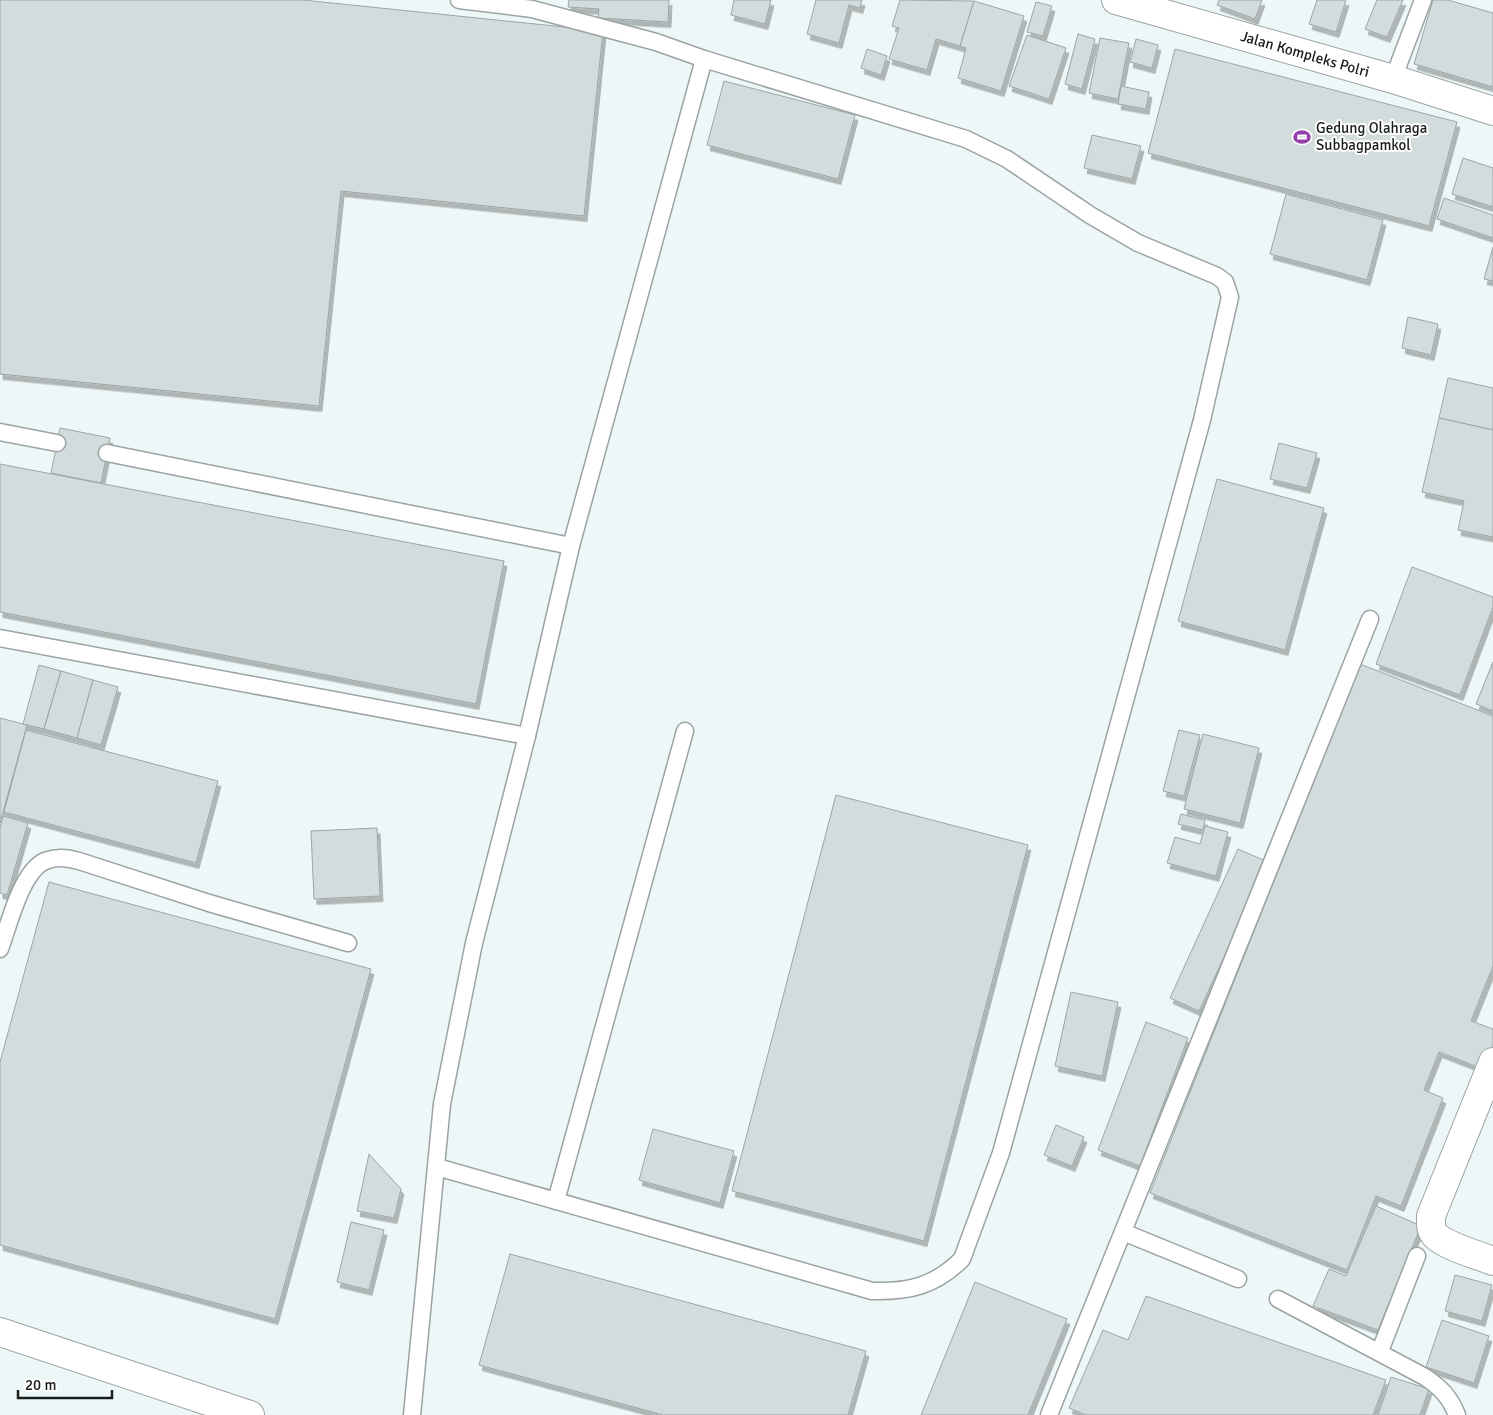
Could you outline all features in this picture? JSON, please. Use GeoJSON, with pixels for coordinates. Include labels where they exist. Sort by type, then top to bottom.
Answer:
{"type":"FeatureCollection","features":[{"type":"Feature","properties":{"kind":"street","name":"Jalan Kompleks Polri"},"geometry":{"type":"LineString","coordinates":[[1116,0],[1393,79],[1493,111]]}},
{"type":"Feature","properties":{"kind":"street"},"geometry":{"type":"LineString","coordinates":[[1493,1062],[1431,1216],[1430,1226],[1433,1234],[1442,1240],[1493,1261]]}},
{"type":"Feature","properties":{"kind":"street"},"geometry":{"type":"LineString","coordinates":[[0,1332],[250,1415]]}},
{"type":"Feature","properties":{"kind":"lane"},"geometry":{"type":"LineString","coordinates":[[437,1167],[872,1291],[900,1292],[936,1279],[950,1271],[962,1259],[1002,1153],[1199,430],[1230,297],[1225,282],[1217,276],[1138,243],[1090,215],[1007,159],[966,139],[656,42],[532,9],[459,0]]}},
{"type":"Feature","properties":{"kind":"lane"},"geometry":{"type":"LineString","coordinates":[[1393,79],[1423,0]]}},
{"type":"Feature","properties":{"kind":"lane"},"geometry":{"type":"LineString","coordinates":[[412,1415],[442,1104],[472,952],[527,736],[571,546],[704,58]]}},
{"type":"Feature","properties":{"kind":"lane"},"geometry":{"type":"LineString","coordinates":[[0,432],[56,444]]}},
{"type":"Feature","properties":{"kind":"lane"},"geometry":{"type":"LineString","coordinates":[[107,453],[571,546]]}},
{"type":"Feature","properties":{"kind":"lane"},"geometry":{"type":"LineString","coordinates":[[1050,1415],[1370,619]]}},
{"type":"Feature","properties":{"kind":"lane"},"geometry":{"type":"LineString","coordinates":[[0,638],[527,736]]}},
{"type":"Feature","properties":{"kind":"lane"},"geometry":{"type":"LineString","coordinates":[[556,1201],[685,731]]}},
{"type":"Feature","properties":{"kind":"lane"},"geometry":{"type":"LineString","coordinates":[[0,949],[28,875],[46,860],[58,858],[79,861],[208,903],[348,943]]}},
{"type":"Feature","properties":{"kind":"lane"},"geometry":{"type":"LineString","coordinates":[[1123,1232],[1238,1279]]}},
{"type":"Feature","properties":{"kind":"lane"},"geometry":{"type":"LineString","coordinates":[[1380,1351],[1417,1256]]}},
{"type":"Feature","properties":{"kind":"lane"},"geometry":{"type":"LineString","coordinates":[[1278,1298],[1380,1351],[1441,1387],[1449,1397],[1456,1415]]}},
{"type":"Feature","properties":{"kind":"building"},"geometry":{"type":"Polygon","coordinates":[[[0,0],[303,0],[603,31],[584,216],[341,191],[319,406],[0,374],[0,0]]]}},
{"type":"Feature","properties":{"kind":"building"},"geometry":{"type":"Polygon","coordinates":[[[569,0],[669,0],[668,22],[598,18],[599,9],[568,7],[569,0]]]}},
{"type":"Feature","properties":{"kind":"building"},"geometry":{"type":"Polygon","coordinates":[[[734,0],[771,0],[765,24],[731,15],[734,0]]]}},
{"type":"Feature","properties":{"kind":"building"},"geometry":{"type":"Polygon","coordinates":[[[816,0],[862,0],[860,8],[849,5],[839,43],[807,34],[816,0]]]}},
{"type":"Feature","properties":{"kind":"building"},"geometry":{"type":"Polygon","coordinates":[[[900,0],[974,1],[960,46],[936,39],[927,70],[889,59],[899,28],[892,26],[900,0]]]}},
{"type":"Feature","properties":{"kind":"building"},"geometry":{"type":"Polygon","coordinates":[[[1219,0],[1262,0],[1255,19],[1217,5],[1219,0]]]}},
{"type":"Feature","properties":{"kind":"building"},"geometry":{"type":"Polygon","coordinates":[[[1317,0],[1346,0],[1336,32],[1309,24],[1317,0]]]}},
{"type":"Feature","properties":{"kind":"building"},"geometry":{"type":"Polygon","coordinates":[[[1377,0],[1403,0],[1387,37],[1365,29],[1377,0]]]}},
{"type":"Feature","properties":{"kind":"building"},"geometry":{"type":"Polygon","coordinates":[[[1433,0],[1448,0],[1493,13],[1493,87],[1414,64],[1433,0]]]}},
{"type":"Feature","properties":{"kind":"building"},"geometry":{"type":"Polygon","coordinates":[[[974,1],[1024,16],[1001,91],[958,78],[966,48],[960,46],[974,1]]]}},
{"type":"Feature","properties":{"kind":"building"},"geometry":{"type":"Polygon","coordinates":[[[1036,2],[1052,6],[1043,36],[1027,32],[1036,2]]]}},
{"type":"Feature","properties":{"kind":"building"},"geometry":{"type":"Polygon","coordinates":[[[1078,34],[1095,39],[1082,89],[1065,84],[1078,34]]]}},
{"type":"Feature","properties":{"kind":"building"},"geometry":{"type":"Polygon","coordinates":[[[1027,35],[1066,48],[1049,99],[1009,86],[1027,35]]]}},
{"type":"Feature","properties":{"kind":"building"},"geometry":{"type":"Polygon","coordinates":[[[1100,38],[1129,43],[1118,99],[1089,93],[1100,38]]]}},
{"type":"Feature","properties":{"kind":"building"},"geometry":{"type":"Polygon","coordinates":[[[1136,39],[1158,45],[1152,68],[1130,62],[1136,39]]]}},
{"type":"Feature","properties":{"kind":"building"},"geometry":{"type":"Polygon","coordinates":[[[867,49],[887,56],[881,75],[861,68],[867,49]]]}},
{"type":"Feature","properties":{"kind":"building","name":"Gedung Olahraga Subbagpamkol"},"geometry":{"type":"Polygon","coordinates":[[[1175,49],[1457,122],[1429,226],[1148,153],[1175,49]]]}},
{"type":"Feature","properties":{"kind":"building"},"geometry":{"type":"Polygon","coordinates":[[[724,81],[855,115],[838,179],[707,145],[724,81]]]}},
{"type":"Feature","properties":{"kind":"building"},"geometry":{"type":"Polygon","coordinates":[[[1121,86],[1149,92],[1146,109],[1118,104],[1121,86]]]}},
{"type":"Feature","properties":{"kind":"building"},"geometry":{"type":"Polygon","coordinates":[[[1092,135],[1141,146],[1132,179],[1084,168],[1092,135]]]}},
{"type":"Feature","properties":{"kind":"building"},"geometry":{"type":"Polygon","coordinates":[[[1463,158],[1493,168],[1493,207],[1452,194],[1463,158]]]}},
{"type":"Feature","properties":{"kind":"building"},"geometry":{"type":"Polygon","coordinates":[[[1286,194],[1383,220],[1367,280],[1270,254],[1286,194]]]}},
{"type":"Feature","properties":{"kind":"building"},"geometry":{"type":"Polygon","coordinates":[[[1444,198],[1493,215],[1493,238],[1437,219],[1444,198]]]}},
{"type":"Feature","properties":{"kind":"building"},"geometry":{"type":"Polygon","coordinates":[[[1493,247],[1493,281],[1484,279],[1493,247]]]}},
{"type":"Feature","properties":{"kind":"building"},"geometry":{"type":"Polygon","coordinates":[[[1408,317],[1438,324],[1431,355],[1402,348],[1408,317]]]}},
{"type":"Feature","properties":{"kind":"building"},"geometry":{"type":"Polygon","coordinates":[[[1448,378],[1493,388],[1493,430],[1439,418],[1448,378]]]}},
{"type":"Feature","properties":{"kind":"building"},"geometry":{"type":"Polygon","coordinates":[[[1439,418],[1493,430],[1493,537],[1458,530],[1464,501],[1422,492],[1439,418]]]}},
{"type":"Feature","properties":{"kind":"building"},"geometry":{"type":"Polygon","coordinates":[[[60,428],[110,438],[101,483],[51,473],[60,428]]]}},
{"type":"Feature","properties":{"kind":"building"},"geometry":{"type":"Polygon","coordinates":[[[1279,443],[1317,453],[1307,488],[1270,479],[1279,443]]]}},
{"type":"Feature","properties":{"kind":"building"},"geometry":{"type":"Polygon","coordinates":[[[0,464],[504,561],[476,704],[0,612],[0,464]]]}},
{"type":"Feature","properties":{"kind":"building"},"geometry":{"type":"Polygon","coordinates":[[[1217,479],[1324,508],[1285,650],[1178,621],[1217,479]]]}},
{"type":"Feature","properties":{"kind":"building"},"geometry":{"type":"Polygon","coordinates":[[[1412,567],[1493,597],[1493,607],[1460,695],[1376,664],[1412,567]]]}},
{"type":"Feature","properties":{"kind":"building"},"geometry":{"type":"Polygon","coordinates":[[[1493,662],[1493,711],[1476,704],[1493,662]]]}},
{"type":"Feature","properties":{"kind":"building"},"geometry":{"type":"Polygon","coordinates":[[[1360,664],[1493,716],[1493,966],[1471,1021],[1493,1029],[1493,1058],[1488,1071],[1439,1052],[1424,1090],[1443,1098],[1401,1206],[1376,1196],[1347,1270],[1150,1193],[1360,664]]]}},
{"type":"Feature","properties":{"kind":"building"},"geometry":{"type":"Polygon","coordinates":[[[39,665],[61,671],[44,729],[23,724],[39,665]]]}},
{"type":"Feature","properties":{"kind":"building"},"geometry":{"type":"Polygon","coordinates":[[[61,671],[93,680],[77,738],[44,729],[61,671]]]}},
{"type":"Feature","properties":{"kind":"building"},"geometry":{"type":"Polygon","coordinates":[[[93,680],[118,687],[101,745],[77,738],[93,680]]]}},
{"type":"Feature","properties":{"kind":"building"},"geometry":{"type":"Polygon","coordinates":[[[0,718],[27,725],[0,823],[0,718]]]}},
{"type":"Feature","properties":{"kind":"building"},"geometry":{"type":"Polygon","coordinates":[[[26,730],[218,781],[196,863],[4,812],[26,730]]]}},
{"type":"Feature","properties":{"kind":"building"},"geometry":{"type":"Polygon","coordinates":[[[1179,730],[1200,735],[1184,796],[1163,791],[1179,730]]]}},
{"type":"Feature","properties":{"kind":"building"},"geometry":{"type":"Polygon","coordinates":[[[1203,734],[1259,748],[1240,823],[1184,809],[1203,734]]]}},
{"type":"Feature","properties":{"kind":"building"},"geometry":{"type":"Polygon","coordinates":[[[836,795],[1028,845],[924,1241],[732,1191],[836,795]]]}},
{"type":"Feature","properties":{"kind":"building"},"geometry":{"type":"Polygon","coordinates":[[[1181,814],[1205,820],[1203,830],[1178,824],[1181,814]]]}},
{"type":"Feature","properties":{"kind":"building"},"geometry":{"type":"Polygon","coordinates":[[[3,816],[28,823],[7,895],[0,893],[0,828],[3,816]]]}},
{"type":"Feature","properties":{"kind":"building"},"geometry":{"type":"Polygon","coordinates":[[[1205,826],[1228,832],[1216,876],[1167,863],[1175,837],[1200,844],[1205,826]]]}},
{"type":"Feature","properties":{"kind":"building"},"geometry":{"type":"Polygon","coordinates":[[[377,828],[380,896],[314,899],[311,831],[377,828]]]}},
{"type":"Feature","properties":{"kind":"building"},"geometry":{"type":"Polygon","coordinates":[[[1238,849],[1268,862],[1199,1011],[1170,998],[1238,849]]]}},
{"type":"Feature","properties":{"kind":"building"},"geometry":{"type":"Polygon","coordinates":[[[49,882],[371,969],[275,1319],[0,1245],[0,1062],[49,882]]]}},
{"type":"Feature","properties":{"kind":"building"},"geometry":{"type":"Polygon","coordinates":[[[1071,992],[1118,1002],[1102,1076],[1055,1066],[1071,992]]]}},
{"type":"Feature","properties":{"kind":"building"},"geometry":{"type":"Polygon","coordinates":[[[1146,1022],[1188,1038],[1140,1166],[1098,1150],[1146,1022]]]}},
{"type":"Feature","properties":{"kind":"building"},"geometry":{"type":"Polygon","coordinates":[[[1056,1125],[1084,1137],[1072,1166],[1044,1155],[1056,1125]]]}},
{"type":"Feature","properties":{"kind":"building"},"geometry":{"type":"Polygon","coordinates":[[[653,1129],[734,1151],[720,1203],[639,1180],[653,1129]]]}},
{"type":"Feature","properties":{"kind":"building"},"geometry":{"type":"Polygon","coordinates":[[[369,1154],[401,1189],[394,1218],[357,1211],[369,1154]]]}},
{"type":"Feature","properties":{"kind":"building"},"geometry":{"type":"Polygon","coordinates":[[[1376,1206],[1421,1226],[1378,1330],[1313,1306],[1329,1269],[1346,1276],[1376,1206]]]}},
{"type":"Feature","properties":{"kind":"building"},"geometry":{"type":"Polygon","coordinates":[[[351,1222],[384,1230],[369,1290],[337,1282],[351,1222]]]}},
{"type":"Feature","properties":{"kind":"building"},"geometry":{"type":"Polygon","coordinates":[[[510,1254],[866,1351],[848,1415],[663,1415],[479,1365],[510,1254]]]}},
{"type":"Feature","properties":{"kind":"building"},"geometry":{"type":"Polygon","coordinates":[[[1455,1275],[1492,1285],[1482,1321],[1445,1311],[1455,1275]]]}},
{"type":"Feature","properties":{"kind":"building"},"geometry":{"type":"Polygon","coordinates":[[[975,1282],[1067,1319],[1028,1415],[921,1415],[975,1282]]]}},
{"type":"Feature","properties":{"kind":"building"},"geometry":{"type":"Polygon","coordinates":[[[1146,1296],[1386,1380],[1373,1415],[1086,1415],[1069,1408],[1103,1330],[1128,1340],[1146,1296]]]}},
{"type":"Feature","properties":{"kind":"building"},"geometry":{"type":"Polygon","coordinates":[[[1442,1320],[1489,1336],[1474,1383],[1426,1367],[1442,1320]]]}},
{"type":"Feature","properties":{"kind":"building"},"geometry":{"type":"Polygon","coordinates":[[[1391,1377],[1429,1389],[1420,1415],[1378,1415],[1391,1377]]]}},
{"type":"Feature","properties":{"kind":"place","name":"Gedung Olahraga Subbagpamkol"},"geometry":{"type":"Point","coordinates":[1302,137]}}]}
